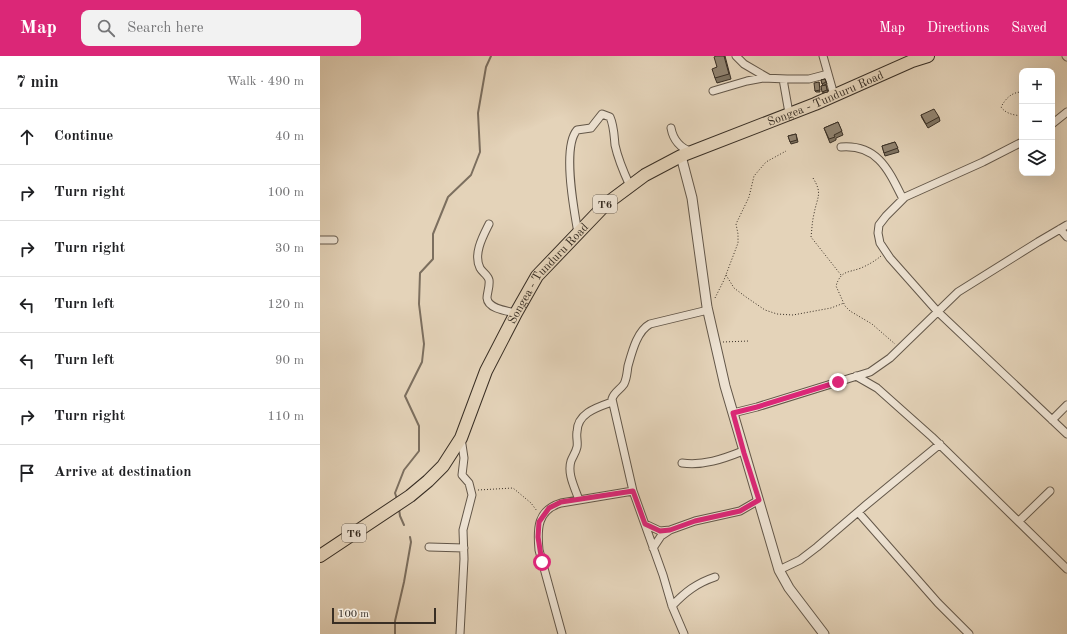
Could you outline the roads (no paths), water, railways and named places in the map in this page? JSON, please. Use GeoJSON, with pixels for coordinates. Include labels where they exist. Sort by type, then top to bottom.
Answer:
{"type":"FeatureCollection","features":[{"type":"Feature","properties":{"kind":"highway","name":"Songea - Tunduru Road"},"geometry":{"type":"LineString","coordinates":[[320,556],[410,496],[443,466],[461,438],[486,371],[537,276],[606,204],[645,175],[686,154],[815,104],[928,56]]}},
{"type":"Feature","properties":{"kind":"street"},"geometry":{"type":"LineString","coordinates":[[736,56],[744,64],[768,78]]}},
{"type":"Feature","properties":{"kind":"street"},"geometry":{"type":"LineString","coordinates":[[823,56],[834,95]]}},
{"type":"Feature","properties":{"kind":"street"},"geometry":{"type":"LineString","coordinates":[[713,91],[747,81],[768,78],[809,79],[828,74]]}},
{"type":"Feature","properties":{"kind":"street"},"geometry":{"type":"LineString","coordinates":[[783,79],[789,113]]}},
{"type":"Feature","properties":{"kind":"street"},"geometry":{"type":"LineString","coordinates":[[1055,122],[1067,112]]}},
{"type":"Feature","properties":{"kind":"street"},"geometry":{"type":"LineString","coordinates":[[578,233],[573,205],[570,145],[577,130],[591,128],[602,114],[610,117],[613,123],[615,146],[621,166],[630,186]]}},
{"type":"Feature","properties":{"kind":"street"},"geometry":{"type":"LineString","coordinates":[[671,128],[676,141],[687,150],[686,154],[708,309],[724,386],[743,451],[779,570],[789,588],[824,634]]}},
{"type":"Feature","properties":{"kind":"street"},"geometry":{"type":"LineString","coordinates":[[1019,144],[1005,152],[903,199],[879,225],[878,233],[880,243],[886,252],[937,311],[1067,434]]}},
{"type":"Feature","properties":{"kind":"street"},"geometry":{"type":"LineString","coordinates":[[841,147],[852,146],[864,149],[881,161],[890,173],[903,199]]}},
{"type":"Feature","properties":{"kind":"street"},"geometry":{"type":"LineString","coordinates":[[489,224],[481,241],[478,254],[479,266],[489,280],[488,302],[494,307],[516,313]]}},
{"type":"Feature","properties":{"kind":"street"},"geometry":{"type":"LineString","coordinates":[[733,413],[870,372],[900,348],[958,292],[1064,227],[1067,237]]}},
{"type":"Feature","properties":{"kind":"street"},"geometry":{"type":"LineString","coordinates":[[320,240],[334,240]]}},
{"type":"Feature","properties":{"kind":"street"},"geometry":{"type":"LineString","coordinates":[[684,634],[672,606],[633,491],[612,402],[613,395],[620,390],[625,381],[633,350],[645,327],[650,324],[708,309]]}},
{"type":"Feature","properties":{"kind":"street"},"geometry":{"type":"LineString","coordinates":[[876,368],[874,377],[877,388]]}},
{"type":"Feature","properties":{"kind":"street"},"geometry":{"type":"LineString","coordinates":[[856,376],[877,388],[940,444],[1067,569]]}},
{"type":"Feature","properties":{"kind":"street"},"geometry":{"type":"LineString","coordinates":[[579,500],[571,477],[570,468],[577,447],[577,426],[586,413],[612,402]]}},
{"type":"Feature","properties":{"kind":"street"},"geometry":{"type":"LineString","coordinates":[[1052,420],[1067,405]]}},
{"type":"Feature","properties":{"kind":"street"},"geometry":{"type":"LineString","coordinates":[[460,634],[464,548],[463,530],[472,489],[462,475],[464,458],[461,438]]}},
{"type":"Feature","properties":{"kind":"street"},"geometry":{"type":"LineString","coordinates":[[779,570],[800,560],[940,444]]}},
{"type":"Feature","properties":{"kind":"street"},"geometry":{"type":"LineString","coordinates":[[682,463],[694,464],[719,460],[743,451]]}},
{"type":"Feature","properties":{"kind":"street"},"geometry":{"type":"LineString","coordinates":[[562,634],[539,550],[539,522],[549,508],[554,505],[633,491]]}},
{"type":"Feature","properties":{"kind":"street"},"geometry":{"type":"LineString","coordinates":[[1019,521],[1050,491]]}},
{"type":"Feature","properties":{"kind":"street"},"geometry":{"type":"LineString","coordinates":[[645,524],[660,531],[670,530],[695,521],[740,511],[759,500]]}},
{"type":"Feature","properties":{"kind":"street"},"geometry":{"type":"LineString","coordinates":[[858,512],[938,603],[968,634]]}},
{"type":"Feature","properties":{"kind":"street"},"geometry":{"type":"LineString","coordinates":[[653,548],[662,536],[670,530]]}},
{"type":"Feature","properties":{"kind":"street"},"geometry":{"type":"LineString","coordinates":[[429,547],[464,548]]}},
{"type":"Feature","properties":{"kind":"street"},"geometry":{"type":"LineString","coordinates":[[672,606],[693,586],[715,577]]}},
{"type":"Feature","properties":{"kind":"waterway"},"geometry":{"type":"LineString","coordinates":[[397,499],[395,493],[404,470],[419,451],[419,426],[405,396],[422,362],[424,344],[419,304],[420,273],[433,259],[433,234],[448,197],[471,175],[480,152],[478,113],[486,67],[491,56]]}},
{"type":"Feature","properties":{"kind":"waterway"},"geometry":{"type":"LineString","coordinates":[[399,509],[404,525]]}},
{"type":"Feature","properties":{"kind":"waterway"},"geometry":{"type":"LineString","coordinates":[[395,634],[395,621],[404,582],[411,542],[410,537]]}}]}
